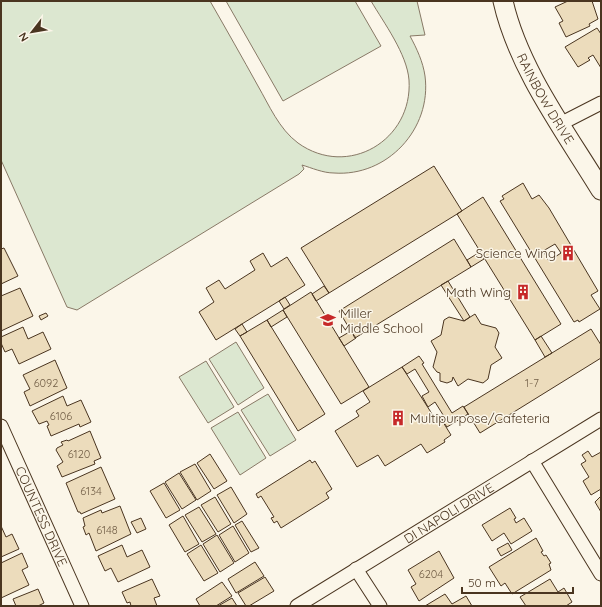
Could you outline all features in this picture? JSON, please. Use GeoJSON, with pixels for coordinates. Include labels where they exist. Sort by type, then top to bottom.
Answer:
{"type":"FeatureCollection","features":[{"type":"Feature","properties":{"kind":"street","name":"RAINBOW DRIVE"},"geometry":{"type":"LineString","coordinates":[[503,1],[520,53],[560,124],[601,190]]}},
{"type":"Feature","properties":{"kind":"street"},"geometry":{"type":"LineString","coordinates":[[560,124],[601,103]]}},
{"type":"Feature","properties":{"kind":"street","name":"DI NAPOLI DRIVE"},"geometry":{"type":"LineString","coordinates":[[297,606],[601,419]]}},
{"type":"Feature","properties":{"kind":"street","name":"COUNTESS DRIVE"},"geometry":{"type":"LineString","coordinates":[[1,426],[82,606]]}},
{"type":"Feature","properties":{"kind":"street"},"geometry":{"type":"LineString","coordinates":[[532,461],[601,574]]}},
{"type":"Feature","properties":{"kind":"street"},"geometry":{"type":"LineString","coordinates":[[356,570],[380,606]]}},
{"type":"Feature","properties":{"kind":"green space"},"geometry":{"type":"Polygon","coordinates":[[[1,1],[210,1],[270,109],[285,131],[298,143],[317,153],[337,157],[356,155],[374,148],[389,136],[400,120],[407,101],[409,80],[404,60],[400,49],[371,1],[417,1],[425,35],[410,36],[423,66],[425,76],[425,96],[421,114],[413,131],[402,146],[388,158],[372,167],[353,172],[330,173],[302,165],[304,169],[299,174],[77,310],[67,307],[1,160],[1,1]]]}},
{"type":"Feature","properties":{"kind":"green space"},"geometry":{"type":"Polygon","coordinates":[[[226,1],[355,1],[381,46],[283,101],[226,1]]]}},
{"type":"Feature","properties":{"kind":"green space"},"geometry":{"type":"Polygon","coordinates":[[[236,342],[264,388],[238,405],[209,359],[236,342]]]}},
{"type":"Feature","properties":{"kind":"green space"},"geometry":{"type":"Polygon","coordinates":[[[206,361],[234,407],[208,423],[179,377],[206,361]]]}},
{"type":"Feature","properties":{"kind":"green space"},"geometry":{"type":"Polygon","coordinates":[[[268,394],[296,440],[270,456],[241,410],[268,394]]]}},
{"type":"Feature","properties":{"kind":"green space"},"geometry":{"type":"Polygon","coordinates":[[[238,412],[266,458],[240,475],[211,428],[238,412]]]}},
{"type":"Feature","properties":{"kind":"building"},"geometry":{"type":"Polygon","coordinates":[[[568,1],[592,1],[598,19],[589,24],[590,26],[566,37],[559,23],[563,21],[555,7],[568,1]]]}},
{"type":"Feature","properties":{"kind":"building"},"geometry":{"type":"Polygon","coordinates":[[[597,28],[601,34],[601,68],[593,55],[588,58],[590,60],[578,67],[565,47],[597,28]]]}},
{"type":"Feature","properties":{"kind":"building"},"geometry":{"type":"Polygon","coordinates":[[[434,166],[462,211],[329,293],[301,248],[434,166]]]}},
{"type":"Feature","properties":{"kind":"building","name":"Science Wing"},"geometry":{"type":"Polygon","coordinates":[[[523,183],[532,199],[539,195],[549,208],[598,291],[591,295],[600,309],[579,322],[578,320],[574,322],[500,201],[504,199],[502,196],[523,183]],[[555,244],[543,251],[549,261],[561,253],[555,244]]]}},
{"type":"Feature","properties":{"kind":"building","name":"Math Wing"},"geometry":{"type":"Polygon","coordinates":[[[483,197],[561,324],[535,340],[457,214],[483,197]]]}},
{"type":"Feature","properties":{"kind":"building"},"geometry":{"type":"Polygon","coordinates":[[[454,239],[471,267],[355,338],[339,311],[454,239]]]}},
{"type":"Feature","properties":{"kind":"building"},"geometry":{"type":"Polygon","coordinates":[[[4,248],[18,276],[1,284],[1,249],[4,248]]]}},
{"type":"Feature","properties":{"kind":"building"},"geometry":{"type":"Polygon","coordinates":[[[480,252],[484,259],[471,267],[467,260],[480,252]]]}},
{"type":"Feature","properties":{"kind":"building"},"geometry":{"type":"Polygon","coordinates":[[[263,253],[271,267],[287,257],[305,285],[216,340],[199,312],[214,302],[206,288],[219,280],[225,289],[255,270],[250,261],[263,253]]]}},
{"type":"Feature","properties":{"kind":"building"},"geometry":{"type":"Polygon","coordinates":[[[448,281],[470,317],[464,321],[441,285],[448,281]]]}},
{"type":"Feature","properties":{"kind":"building"},"geometry":{"type":"Polygon","coordinates":[[[324,286],[329,293],[316,301],[312,294],[324,286]]]}},
{"type":"Feature","properties":{"kind":"building"},"geometry":{"type":"Polygon","coordinates":[[[20,288],[33,316],[1,331],[1,296],[20,288]]]}},
{"type":"Feature","properties":{"kind":"building"},"geometry":{"type":"Polygon","coordinates":[[[311,292],[369,387],[341,404],[283,310],[311,292]]]}},
{"type":"Feature","properties":{"kind":"building"},"geometry":{"type":"Polygon","coordinates":[[[285,297],[290,305],[284,309],[279,301],[285,297]]]}},
{"type":"Feature","properties":{"kind":"building"},"geometry":{"type":"Polygon","coordinates":[[[283,310],[287,317],[271,327],[267,320],[283,310]]]}},
{"type":"Feature","properties":{"kind":"building"},"geometry":{"type":"Polygon","coordinates":[[[46,313],[48,316],[41,320],[39,316],[46,313]]]}},
{"type":"Feature","properties":{"kind":"building"},"geometry":{"type":"Polygon","coordinates":[[[475,314],[481,324],[496,328],[499,333],[495,347],[502,358],[491,365],[488,379],[483,383],[468,379],[458,386],[453,377],[452,381],[447,383],[440,381],[440,373],[433,367],[437,352],[431,341],[441,335],[444,320],[449,317],[464,321],[475,314]]]}},
{"type":"Feature","properties":{"kind":"building"},"geometry":{"type":"Polygon","coordinates":[[[267,320],[325,414],[298,431],[240,336],[267,320]]]}},
{"type":"Feature","properties":{"kind":"building"},"geometry":{"type":"Polygon","coordinates":[[[242,324],[247,332],[240,336],[235,329],[242,324]]]}},
{"type":"Feature","properties":{"kind":"building"},"geometry":{"type":"Polygon","coordinates":[[[23,327],[28,339],[43,332],[51,349],[19,364],[12,349],[5,352],[1,343],[1,337],[23,327]]]}},
{"type":"Feature","properties":{"kind":"building"},"geometry":{"type":"Polygon","coordinates":[[[591,329],[601,345],[601,358],[480,433],[464,407],[591,329]]]}},
{"type":"Feature","properties":{"kind":"building"},"geometry":{"type":"Polygon","coordinates":[[[351,331],[356,338],[344,346],[339,338],[351,331]]]}},
{"type":"Feature","properties":{"kind":"building"},"geometry":{"type":"Polygon","coordinates":[[[541,336],[552,353],[545,357],[535,340],[541,336]]]}},
{"type":"Feature","properties":{"kind":"building"},"geometry":{"type":"Polygon","coordinates":[[[419,356],[424,363],[422,364],[452,413],[463,406],[468,414],[447,427],[442,420],[445,418],[435,402],[428,407],[422,396],[429,392],[415,369],[407,374],[402,367],[419,356]]]}},
{"type":"Feature","properties":{"kind":"building"},"geometry":{"type":"Polygon","coordinates":[[[55,360],[67,388],[30,406],[24,392],[30,389],[23,375],[55,360]]]}},
{"type":"Feature","properties":{"kind":"building","name":"Multipurpose/Cafeteria"},"geometry":{"type":"Polygon","coordinates":[[[402,367],[434,417],[438,414],[451,435],[444,440],[445,442],[427,453],[421,444],[385,466],[378,455],[357,467],[335,431],[359,416],[356,411],[370,402],[363,391],[402,367]]]}},
{"type":"Feature","properties":{"kind":"building"},"geometry":{"type":"Polygon","coordinates":[[[63,396],[67,406],[81,400],[91,422],[80,427],[79,424],[51,436],[47,426],[49,425],[47,421],[39,424],[32,411],[63,396]]]}},
{"type":"Feature","properties":{"kind":"building"},"geometry":{"type":"Polygon","coordinates":[[[90,431],[101,458],[94,461],[95,464],[62,477],[57,466],[63,462],[56,450],[57,448],[63,445],[61,442],[68,441],[90,431]]]}},
{"type":"Feature","properties":{"kind":"building"},"geometry":{"type":"Polygon","coordinates":[[[588,451],[592,457],[601,452],[601,489],[591,495],[583,481],[589,477],[581,464],[586,461],[582,455],[588,451]]]}},
{"type":"Feature","properties":{"kind":"building"},"geometry":{"type":"Polygon","coordinates":[[[210,454],[227,481],[214,489],[197,463],[210,454]]]}},
{"type":"Feature","properties":{"kind":"building"},"geometry":{"type":"Polygon","coordinates":[[[310,460],[312,463],[315,461],[332,489],[326,493],[329,498],[281,528],[277,521],[274,523],[271,518],[274,517],[261,496],[258,498],[256,494],[310,460]]]}},
{"type":"Feature","properties":{"kind":"building"},"geometry":{"type":"Polygon","coordinates":[[[195,464],[211,491],[197,500],[180,472],[195,464]]]}},
{"type":"Feature","properties":{"kind":"building"},"geometry":{"type":"Polygon","coordinates":[[[101,467],[115,499],[81,514],[78,512],[66,483],[101,467]]]}},
{"type":"Feature","properties":{"kind":"building"},"geometry":{"type":"Polygon","coordinates":[[[179,473],[196,500],[182,509],[165,482],[179,473]]]}},
{"type":"Feature","properties":{"kind":"building"},"geometry":{"type":"Polygon","coordinates":[[[164,483],[180,510],[166,518],[150,491],[164,483]]]}},
{"type":"Feature","properties":{"kind":"building"},"geometry":{"type":"Polygon","coordinates":[[[231,487],[247,514],[234,523],[217,495],[231,487]]]}},
{"type":"Feature","properties":{"kind":"building"},"geometry":{"type":"Polygon","coordinates":[[[601,496],[601,512],[595,502],[601,496]]]}},
{"type":"Feature","properties":{"kind":"building"},"geometry":{"type":"Polygon","coordinates":[[[215,497],[231,524],[218,532],[201,505],[215,497]]]}},
{"type":"Feature","properties":{"kind":"building"},"geometry":{"type":"Polygon","coordinates":[[[120,506],[131,534],[96,551],[89,533],[86,535],[83,527],[85,526],[83,518],[101,510],[102,513],[120,506]]]}},
{"type":"Feature","properties":{"kind":"building"},"geometry":{"type":"Polygon","coordinates":[[[199,507],[216,534],[202,542],[185,515],[199,507]]]}},
{"type":"Feature","properties":{"kind":"building"},"geometry":{"type":"Polygon","coordinates":[[[510,508],[516,518],[514,519],[516,523],[524,518],[532,531],[511,544],[504,533],[492,541],[482,525],[510,508]]]}},
{"type":"Feature","properties":{"kind":"building"},"geometry":{"type":"Polygon","coordinates":[[[183,516],[199,544],[185,552],[169,525],[183,516]]]}},
{"type":"Feature","properties":{"kind":"building"},"geometry":{"type":"Polygon","coordinates":[[[141,518],[146,529],[137,533],[131,522],[141,518]]]}},
{"type":"Feature","properties":{"kind":"building"},"geometry":{"type":"Polygon","coordinates":[[[242,521],[259,548],[251,552],[235,525],[242,521]]]}},
{"type":"Feature","properties":{"kind":"building"},"geometry":{"type":"Polygon","coordinates":[[[1,526],[6,537],[12,534],[19,549],[1,557],[1,526]]]}},
{"type":"Feature","properties":{"kind":"building"},"geometry":{"type":"Polygon","coordinates":[[[233,526],[249,553],[235,562],[219,535],[233,526]]]}},
{"type":"Feature","properties":{"kind":"building"},"geometry":{"type":"Polygon","coordinates":[[[217,535],[234,563],[220,572],[203,544],[217,535]]]}},
{"type":"Feature","properties":{"kind":"building"},"geometry":{"type":"Polygon","coordinates":[[[536,538],[543,551],[541,552],[544,556],[546,555],[551,563],[549,564],[551,570],[512,594],[505,583],[501,586],[489,567],[536,538]]]}},
{"type":"Feature","properties":{"kind":"building"},"geometry":{"type":"Polygon","coordinates":[[[508,543],[512,550],[501,556],[497,549],[508,543]]]}},
{"type":"Feature","properties":{"kind":"building"},"geometry":{"type":"Polygon","coordinates":[[[122,545],[127,557],[142,550],[150,567],[118,582],[111,568],[105,571],[98,556],[122,545]]]}},
{"type":"Feature","properties":{"kind":"building"},"geometry":{"type":"Polygon","coordinates":[[[201,545],[218,573],[204,581],[187,554],[201,545]]]}},
{"type":"Feature","properties":{"kind":"building"},"geometry":{"type":"Polygon","coordinates":[[[439,551],[454,578],[419,601],[411,587],[416,584],[408,570],[439,551]]]}},
{"type":"Feature","properties":{"kind":"building"},"geometry":{"type":"Polygon","coordinates":[[[22,553],[28,567],[22,570],[29,585],[1,598],[1,563],[22,553]]]}},
{"type":"Feature","properties":{"kind":"building"},"geometry":{"type":"Polygon","coordinates":[[[255,562],[264,576],[236,593],[228,579],[255,562]]]}},
{"type":"Feature","properties":{"kind":"building"},"geometry":{"type":"Polygon","coordinates":[[[265,577],[274,591],[249,606],[246,606],[238,593],[265,577]]]}},
{"type":"Feature","properties":{"kind":"building"},"geometry":{"type":"Polygon","coordinates":[[[152,579],[160,596],[154,598],[157,606],[131,606],[130,602],[127,603],[122,592],[152,579]]]}},
{"type":"Feature","properties":{"kind":"building"},"geometry":{"type":"Polygon","coordinates":[[[550,579],[558,592],[564,588],[572,602],[566,606],[526,606],[520,597],[550,579]]]}},
{"type":"Feature","properties":{"kind":"building"},"geometry":{"type":"Polygon","coordinates":[[[222,582],[232,596],[216,606],[200,606],[196,599],[222,582]]]}},
{"type":"Feature","properties":{"kind":"building"},"geometry":{"type":"Polygon","coordinates":[[[38,589],[44,603],[38,606],[16,606],[13,599],[38,589]]]}},
{"type":"Feature","properties":{"kind":"building"},"geometry":{"type":"Polygon","coordinates":[[[445,594],[452,604],[466,596],[472,606],[425,606],[445,594]]]}},
{"type":"Feature","properties":{"kind":"building"},"geometry":{"type":"Polygon","coordinates":[[[232,598],[237,606],[218,606],[232,598]]]}},
{"type":"Feature","properties":{"kind":"place","name":"Science Wing"},"geometry":{"type":"Point","coordinates":[568,253]}},
{"type":"Feature","properties":{"kind":"place","name":"Math Wing"},"geometry":{"type":"Point","coordinates":[523,292]}},
{"type":"Feature","properties":{"kind":"place","name":"Miller Middle School"},"geometry":{"type":"Point","coordinates":[328,320]}},
{"type":"Feature","properties":{"kind":"place","name":"Multipurpose/Cafeteria"},"geometry":{"type":"Point","coordinates":[398,418]}}]}
